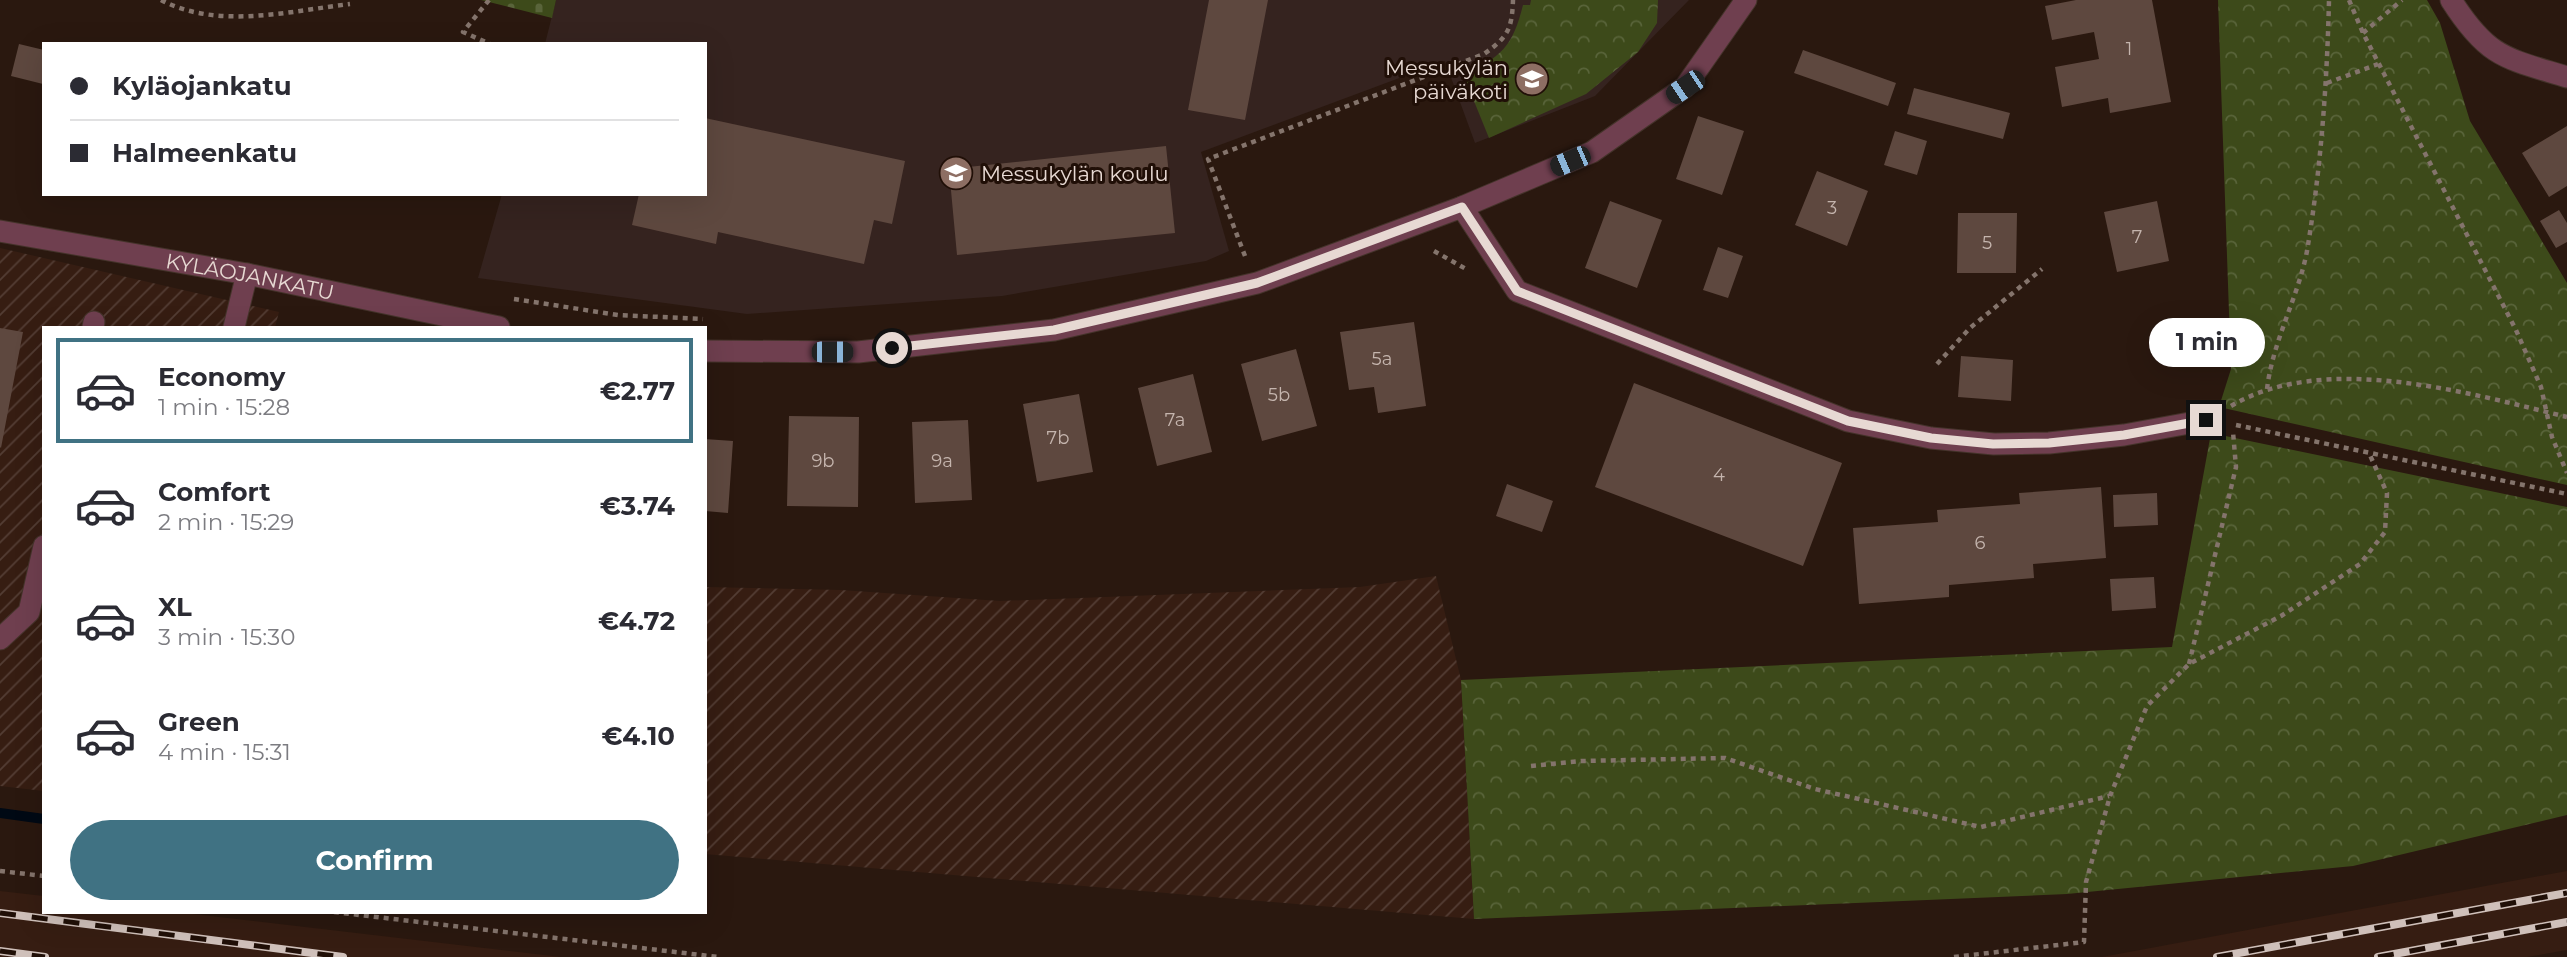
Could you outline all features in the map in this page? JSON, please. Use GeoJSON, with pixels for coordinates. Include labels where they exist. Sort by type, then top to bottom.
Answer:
{"type":"FeatureCollection","features":[{"type":"Feature","properties":{"kind":"street"},"geometry":{"type":"LineString","coordinates":[[707,351],[858,352],[1054,330],[1257,283],[1462,207],[1592,152],[1685,87],[1746,0]]}},
{"type":"Feature","properties":{"kind":"street"},"geometry":{"type":"LineString","coordinates":[[2451,0],[2468,26],[2495,53],[2567,77]]}},
{"type":"Feature","properties":{"kind":"street"},"geometry":{"type":"LineString","coordinates":[[1462,207],[1517,291],[1848,421],[1931,438],[1993,444],[2049,443],[2136,433],[2206,420]]}},
{"type":"Feature","properties":{"kind":"street","name":"KYLÄOJANKATU"},"geometry":{"type":"LineString","coordinates":[[0,230],[247,274],[494,326]]}},
{"type":"Feature","properties":{"kind":"street"},"geometry":{"type":"LineString","coordinates":[[234,326],[247,274]]}},
{"type":"Feature","properties":{"kind":"street"},"geometry":{"type":"LineString","coordinates":[[0,639],[29,612],[42,555]]}},
{"type":"Feature","properties":{"kind":"path"},"geometry":{"type":"LineString","coordinates":[[161,0],[179,9],[218,16],[350,4]]}},
{"type":"Feature","properties":{"kind":"path"},"geometry":{"type":"LineString","coordinates":[[486,42],[463,32],[489,0]]}},
{"type":"Feature","properties":{"kind":"path"},"geometry":{"type":"LineString","coordinates":[[1246,260],[1208,159],[1484,54],[1501,41],[1512,24],[1513,0]]}},
{"type":"Feature","properties":{"kind":"path"},"geometry":{"type":"LineString","coordinates":[[2267,390],[2281,326],[2306,254],[2327,83],[2329,0]]}},
{"type":"Feature","properties":{"kind":"path"},"geometry":{"type":"LineString","coordinates":[[2349,0],[2378,64],[2516,330],[2541,387],[2552,437],[2567,473]]}},
{"type":"Feature","properties":{"kind":"path"},"geometry":{"type":"LineString","coordinates":[[2363,33],[2402,0]]}},
{"type":"Feature","properties":{"kind":"path"},"geometry":{"type":"LineString","coordinates":[[2327,83],[2378,64]]}},
{"type":"Feature","properties":{"kind":"path"},"geometry":{"type":"LineString","coordinates":[[1393,232],[1404,253],[1422,248],[1440,252],[1493,287],[1517,291]]}},
{"type":"Feature","properties":{"kind":"path"},"geometry":{"type":"LineString","coordinates":[[1237,263],[1255,257]]}},
{"type":"Feature","properties":{"kind":"path"},"geometry":{"type":"LineString","coordinates":[[1937,364],[1970,328],[2042,269]]}},
{"type":"Feature","properties":{"kind":"path"},"geometry":{"type":"LineString","coordinates":[[508,299],[618,315],[715,319]]}},
{"type":"Feature","properties":{"kind":"path"},"geometry":{"type":"LineString","coordinates":[[2206,420],[2246,397],[2300,383],[2400,380],[2567,417]]}},
{"type":"Feature","properties":{"kind":"path"},"geometry":{"type":"LineString","coordinates":[[2189,664],[2236,467],[2232,424],[2567,494]]}},
{"type":"Feature","properties":{"kind":"path"},"geometry":{"type":"LineString","coordinates":[[1954,957],[2084,942],[2086,882],[2110,796],[2147,706],[2189,664],[2281,616],[2360,564],[2385,532],[2387,493],[2369,453]]}},
{"type":"Feature","properties":{"kind":"path"},"geometry":{"type":"LineString","coordinates":[[1531,765],[1581,761],[1725,758],[1815,789],[1981,827],[2110,796]]}},
{"type":"Feature","properties":{"kind":"path"},"geometry":{"type":"LineString","coordinates":[[0,871],[42,876]]}},
{"type":"Feature","properties":{"kind":"path"},"geometry":{"type":"LineString","coordinates":[[351,914],[718,957]]}},
{"type":"Feature","properties":{"kind":"shaded area","name":"Messukylän koulu"},"geometry":{"type":"Polygon","coordinates":[[[556,0],[1689,0],[1595,96],[1475,143],[1445,61],[1201,152],[1229,251],[1206,261],[1002,296],[747,314],[478,278],[501,196],[707,196],[707,42],[546,42],[556,0]]]}},
{"type":"Feature","properties":{"kind":"shaded area"},"geometry":{"type":"Polygon","coordinates":[[[0,248],[279,312],[275,326],[42,326],[42,791],[0,786],[0,248]]]}},
{"type":"Feature","properties":{"kind":"shaded area"},"geometry":{"type":"Polygon","coordinates":[[[1436,576],[1461,680],[1474,919],[707,854],[707,587],[841,590],[1000,601],[1360,587],[1436,576]]]}},
{"type":"Feature","properties":{"kind":"shaded area"},"geometry":{"type":"Polygon","coordinates":[[[2567,871],[2567,950],[2527,957],[2102,957],[2567,871]]]}},
{"type":"Feature","properties":{"kind":"shaded area"},"geometry":{"type":"Polygon","coordinates":[[[0,891],[42,896],[42,914],[193,914],[561,957],[0,957],[0,891]]]}},
{"type":"Feature","properties":{"kind":"green space"},"geometry":{"type":"Polygon","coordinates":[[[481,0],[556,0],[552,18],[481,0]]]}},
{"type":"Feature","properties":{"kind":"green space"},"geometry":{"type":"Polygon","coordinates":[[[1531,0],[1658,0],[1657,23],[1638,52],[1586,94],[1489,138],[1463,74],[1487,62],[1504,49],[1515,31],[1523,5],[1530,5],[1531,0]]]}},
{"type":"Feature","properties":{"kind":"green space"},"geometry":{"type":"Polygon","coordinates":[[[2218,0],[2427,0],[2440,23],[2470,121],[2567,283],[2567,485],[2219,407],[2231,369],[2218,0]]]}},
{"type":"Feature","properties":{"kind":"green space"},"geometry":{"type":"Polygon","coordinates":[[[2211,433],[2567,507],[2567,815],[2353,866],[2067,894],[1474,919],[1461,680],[2172,647],[2211,433]]]}},
{"type":"Feature","properties":{"kind":"building"},"geometry":{"type":"Polygon","coordinates":[[[1209,0],[1268,0],[1245,120],[1188,110],[1209,0]]]}},
{"type":"Feature","properties":{"kind":"building"},"geometry":{"type":"Polygon","coordinates":[[[2076,0],[2152,0],[2171,102],[2110,113],[2108,98],[2062,107],[2055,67],[2099,59],[2094,32],[2052,40],[2045,6],[2076,0]]]}},
{"type":"Feature","properties":{"kind":"building"},"geometry":{"type":"Polygon","coordinates":[[[19,44],[42,50],[42,84],[11,76],[19,44]]]}},
{"type":"Feature","properties":{"kind":"building"},"geometry":{"type":"Polygon","coordinates":[[[1803,50],[1896,83],[1888,106],[1794,73],[1803,50]]]}},
{"type":"Feature","properties":{"kind":"building"},"geometry":{"type":"Polygon","coordinates":[[[1914,88],[2010,113],[2003,139],[1907,114],[1914,88]]]}},
{"type":"Feature","properties":{"kind":"building"},"geometry":{"type":"Polygon","coordinates":[[[1698,116],[1744,131],[1722,195],[1676,179],[1698,116]]]}},
{"type":"Feature","properties":{"kind":"building"},"geometry":{"type":"Polygon","coordinates":[[[707,118],[905,161],[892,224],[874,220],[864,264],[718,232],[716,244],[632,225],[639,196],[707,196],[707,118]]]}},
{"type":"Feature","properties":{"kind":"building"},"geometry":{"type":"Polygon","coordinates":[[[2567,126],[2567,186],[2549,197],[2522,153],[2567,126]]]}},
{"type":"Feature","properties":{"kind":"building"},"geometry":{"type":"Polygon","coordinates":[[[1895,131],[1927,141],[1917,175],[1884,165],[1895,131]]]}},
{"type":"Feature","properties":{"kind":"building"},"geometry":{"type":"Polygon","coordinates":[[[1166,146],[1175,233],[957,255],[949,169],[1166,146]]]}},
{"type":"Feature","properties":{"kind":"building"},"geometry":{"type":"Polygon","coordinates":[[[1817,171],[1868,191],[1847,246],[1795,225],[1817,171]]]}},
{"type":"Feature","properties":{"kind":"building"},"geometry":{"type":"Polygon","coordinates":[[[1610,201],[1662,220],[1637,288],[1585,268],[1610,201]]]}},
{"type":"Feature","properties":{"kind":"building"},"geometry":{"type":"Polygon","coordinates":[[[2157,201],[2169,261],[2117,272],[2104,212],[2157,201]]]}},
{"type":"Feature","properties":{"kind":"building"},"geometry":{"type":"Polygon","coordinates":[[[2559,210],[2567,223],[2567,242],[2556,248],[2540,221],[2559,210]]]}},
{"type":"Feature","properties":{"kind":"building"},"geometry":{"type":"Polygon","coordinates":[[[1958,213],[2017,213],[2016,273],[1957,273],[1958,213]]]}},
{"type":"Feature","properties":{"kind":"building"},"geometry":{"type":"Polygon","coordinates":[[[1718,247],[1743,256],[1728,298],[1703,290],[1718,247]]]}},
{"type":"Feature","properties":{"kind":"building"},"geometry":{"type":"Polygon","coordinates":[[[1414,322],[1426,406],[1378,413],[1374,387],[1349,390],[1340,332],[1414,322]]]}},
{"type":"Feature","properties":{"kind":"building"},"geometry":{"type":"Polygon","coordinates":[[[0,328],[23,332],[1,448],[0,447],[0,328]]]}},
{"type":"Feature","properties":{"kind":"building"},"geometry":{"type":"Polygon","coordinates":[[[1296,349],[1317,426],[1262,441],[1241,364],[1296,349]]]}},
{"type":"Feature","properties":{"kind":"building"},"geometry":{"type":"Polygon","coordinates":[[[1961,356],[2013,360],[2011,401],[1958,397],[1961,356]]]}},
{"type":"Feature","properties":{"kind":"building"},"geometry":{"type":"Polygon","coordinates":[[[1193,374],[1212,452],[1157,466],[1138,388],[1193,374]]]}},
{"type":"Feature","properties":{"kind":"building"},"geometry":{"type":"Polygon","coordinates":[[[1634,383],[1842,463],[1803,566],[1595,487],[1634,383]]]}},
{"type":"Feature","properties":{"kind":"building"},"geometry":{"type":"Polygon","coordinates":[[[1079,394],[1093,472],[1037,482],[1023,404],[1079,394]]]}},
{"type":"Feature","properties":{"kind":"building"},"geometry":{"type":"Polygon","coordinates":[[[789,416],[859,417],[858,507],[787,506],[789,416]]]}},
{"type":"Feature","properties":{"kind":"building"},"geometry":{"type":"Polygon","coordinates":[[[968,420],[972,500],[915,503],[912,422],[968,420]]]}},
{"type":"Feature","properties":{"kind":"building"},"geometry":{"type":"Polygon","coordinates":[[[707,439],[733,441],[728,513],[707,511],[707,439]]]}},
{"type":"Feature","properties":{"kind":"building"},"geometry":{"type":"Polygon","coordinates":[[[1507,484],[1553,501],[1542,532],[1496,516],[1507,484]]]}},
{"type":"Feature","properties":{"kind":"building"},"geometry":{"type":"Polygon","coordinates":[[[2101,487],[2106,558],[2033,564],[2034,578],[1949,585],[1949,597],[1859,604],[1853,528],[1938,522],[1937,510],[2020,504],[2019,493],[2101,487]]]}},
{"type":"Feature","properties":{"kind":"building"},"geometry":{"type":"Polygon","coordinates":[[[2157,493],[2158,525],[2114,527],[2113,495],[2157,493]]]}},
{"type":"Feature","properties":{"kind":"building"},"geometry":{"type":"Polygon","coordinates":[[[2154,577],[2156,608],[2112,611],[2110,579],[2154,577]]]}},
{"type":"Feature","properties":{"kind":"waterway"},"geometry":{"type":"LineString","coordinates":[[0,813],[42,819]]}},
{"type":"Feature","properties":{"kind":"railway"},"geometry":{"type":"LineString","coordinates":[[2217,957],[2567,893]]}},
{"type":"Feature","properties":{"kind":"railway"},"geometry":{"type":"LineString","coordinates":[[0,913],[343,957]]}},
{"type":"Feature","properties":{"kind":"railway"},"geometry":{"type":"LineString","coordinates":[[2378,957],[2567,922]]}},
{"type":"Feature","properties":{"kind":"railway"},"geometry":{"type":"LineString","coordinates":[[0,951],[45,957]]}},
{"type":"Feature","properties":{"kind":"place","name":"Messukylän päiväkoti"},"geometry":{"type":"Point","coordinates":[1532,79]}},
{"type":"Feature","properties":{"kind":"place","name":"Messukylän koulu"},"geometry":{"type":"Point","coordinates":[956,173]}},
{"type":"Feature","properties":{"kind":"route"},"geometry":{"type":"LineString","coordinates":[[892,348],[1054,330],[1257,283],[1462,207],[1517,291],[1848,421],[1931,438],[1993,444],[2049,443],[2124,435],[2206,420]]}}]}
